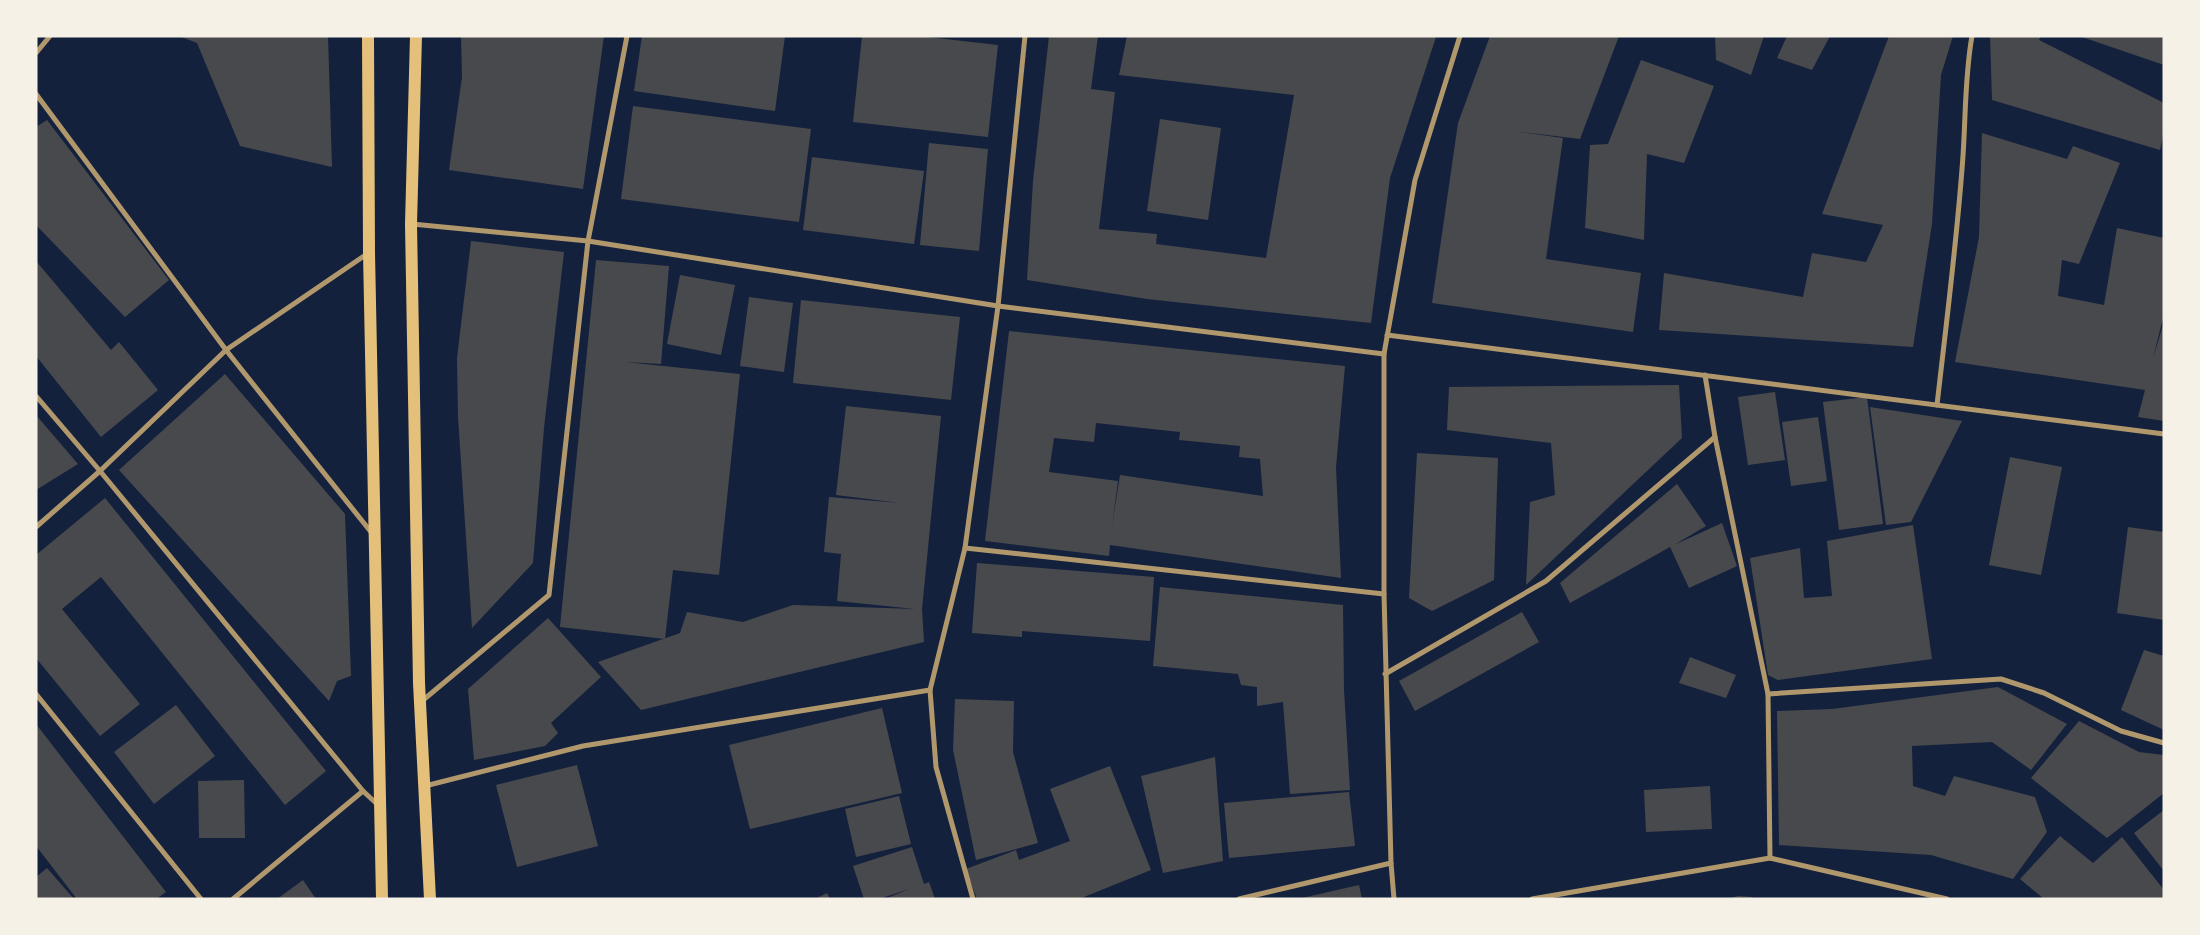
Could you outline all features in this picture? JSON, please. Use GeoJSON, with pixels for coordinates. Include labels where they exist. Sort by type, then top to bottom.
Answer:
{"type":"FeatureCollection","features":[{"type":"Feature","properties":{"kind":"main road"},"geometry":{"type":"LineString","coordinates":[[368,36],[369,253],[382,899]]}},
{"type":"Feature","properties":{"kind":"main road"},"geometry":{"type":"LineString","coordinates":[[416,36],[411,224],[420,702],[430,899]]}},
{"type":"Feature","properties":{"kind":"street"},"geometry":{"type":"LineString","coordinates":[[36,53],[50,36]]}},
{"type":"Feature","properties":{"kind":"street"},"geometry":{"type":"LineString","coordinates":[[420,702],[549,595],[588,241],[627,36]]}},
{"type":"Feature","properties":{"kind":"street"},"geometry":{"type":"LineString","coordinates":[[973,899],[936,767],[930,690],[965,548],[998,306],[1025,36]]}},
{"type":"Feature","properties":{"kind":"street"},"geometry":{"type":"LineString","coordinates":[[1394,899],[1391,863],[1385,674],[1384,354],[1415,180],[1460,36]]}},
{"type":"Feature","properties":{"kind":"street"},"geometry":{"type":"LineString","coordinates":[[1937,404],[1956,247],[1966,129],[1966,67],[1972,36]]}},
{"type":"Feature","properties":{"kind":"street"},"geometry":{"type":"LineString","coordinates":[[36,94],[226,350],[374,536]]}},
{"type":"Feature","properties":{"kind":"street"},"geometry":{"type":"LineString","coordinates":[[411,224],[588,241],[998,306],[1384,354]]}},
{"type":"Feature","properties":{"kind":"street"},"geometry":{"type":"LineString","coordinates":[[36,527],[100,471],[226,350],[369,253]]}},
{"type":"Feature","properties":{"kind":"street"},"geometry":{"type":"LineString","coordinates":[[1387,335],[2164,434]]}},
{"type":"Feature","properties":{"kind":"street"},"geometry":{"type":"LineString","coordinates":[[1705,375],[1715,437],[1768,694],[1770,858]]}},
{"type":"Feature","properties":{"kind":"street"},"geometry":{"type":"LineString","coordinates":[[36,396],[363,791],[379,806]]}},
{"type":"Feature","properties":{"kind":"street"},"geometry":{"type":"LineString","coordinates":[[1385,674],[1546,581],[1715,437]]}},
{"type":"Feature","properties":{"kind":"street"},"geometry":{"type":"LineString","coordinates":[[965,548],[1384,594]]}},
{"type":"Feature","properties":{"kind":"street"},"geometry":{"type":"LineString","coordinates":[[1768,694],[2001,679],[2044,693],[2120,731],[2164,743]]}},
{"type":"Feature","properties":{"kind":"street"},"geometry":{"type":"LineString","coordinates":[[423,786],[583,746],[930,690]]}},
{"type":"Feature","properties":{"kind":"street"},"geometry":{"type":"LineString","coordinates":[[36,694],[200,899]]}},
{"type":"Feature","properties":{"kind":"street"},"geometry":{"type":"LineString","coordinates":[[233,899],[363,791]]}},
{"type":"Feature","properties":{"kind":"street"},"geometry":{"type":"LineString","coordinates":[[1532,899],[1770,858],[1947,899]]}},
{"type":"Feature","properties":{"kind":"street"},"geometry":{"type":"LineString","coordinates":[[1239,899],[1391,863]]}},
{"type":"Feature","properties":{"kind":"building"},"geometry":{"type":"Polygon","coordinates":[[[179,36],[328,36],[332,167],[240,146],[197,43],[179,36]]]}},
{"type":"Feature","properties":{"kind":"building"},"geometry":{"type":"Polygon","coordinates":[[[461,36],[604,36],[583,189],[449,170],[462,77],[461,36]]]}},
{"type":"Feature","properties":{"kind":"building"},"geometry":{"type":"Polygon","coordinates":[[[642,36],[785,36],[775,111],[634,91],[642,36]]]}},
{"type":"Feature","properties":{"kind":"building"},"geometry":{"type":"Polygon","coordinates":[[[862,36],[919,36],[998,45],[988,137],[853,122],[862,36]]]}},
{"type":"Feature","properties":{"kind":"building"},"geometry":{"type":"Polygon","coordinates":[[[1049,36],[1098,36],[1091,89],[1115,92],[1099,229],[1157,234],[1156,244],[1266,258],[1294,95],[1119,75],[1127,36],[1436,37],[1390,178],[1371,323],[1147,299],[1027,280],[1033,181],[1049,36]]]}},
{"type":"Feature","properties":{"kind":"building"},"geometry":{"type":"Polygon","coordinates":[[[1490,36],[1619,36],[1580,139],[1513,131],[1563,138],[1546,259],[1641,273],[1633,332],[1432,303],[1458,123],[1490,36]]]}},
{"type":"Feature","properties":{"kind":"building"},"geometry":{"type":"Polygon","coordinates":[[[1715,36],[1764,36],[1751,75],[1716,60],[1715,36]]]}},
{"type":"Feature","properties":{"kind":"building"},"geometry":{"type":"Polygon","coordinates":[[[1787,36],[1830,36],[1812,70],[1777,58],[1787,36]]]}},
{"type":"Feature","properties":{"kind":"building"},"geometry":{"type":"Polygon","coordinates":[[[1889,36],[1953,36],[1941,75],[1932,224],[1913,347],[1659,330],[1664,273],[1803,297],[1812,253],[1866,262],[1883,225],[1822,214],[1889,36]]]}},
{"type":"Feature","properties":{"kind":"building"},"geometry":{"type":"Polygon","coordinates":[[[1990,36],[2041,36],[2039,40],[2164,103],[2164,130],[2160,150],[1992,100],[1990,36]]]}},
{"type":"Feature","properties":{"kind":"building"},"geometry":{"type":"Polygon","coordinates":[[[2164,36],[2164,65],[2082,37],[2164,36]]]}},
{"type":"Feature","properties":{"kind":"building"},"geometry":{"type":"Polygon","coordinates":[[[1641,60],[1714,86],[1684,163],[1647,154],[1644,240],[1585,228],[1590,145],[1608,144],[1641,60]]]}},
{"type":"Feature","properties":{"kind":"building"},"geometry":{"type":"Polygon","coordinates":[[[633,106],[811,129],[799,222],[621,199],[633,106]]]}},
{"type":"Feature","properties":{"kind":"building"},"geometry":{"type":"Polygon","coordinates":[[[1160,119],[1221,128],[1208,220],[1147,211],[1160,119]]]}},
{"type":"Feature","properties":{"kind":"building"},"geometry":{"type":"Polygon","coordinates":[[[47,120],[169,280],[125,317],[36,225],[36,127],[47,120]]]}},
{"type":"Feature","properties":{"kind":"building"},"geometry":{"type":"Polygon","coordinates":[[[1982,133],[2067,159],[2073,146],[2120,163],[2079,264],[2062,260],[2058,296],[2104,305],[2117,228],[2164,238],[2164,314],[2153,358],[2164,322],[2164,421],[2138,417],[2145,390],[1955,362],[1979,237],[1982,133]]]}},
{"type":"Feature","properties":{"kind":"building"},"geometry":{"type":"Polygon","coordinates":[[[929,143],[988,149],[979,251],[920,245],[929,143]]]}},
{"type":"Feature","properties":{"kind":"building"},"geometry":{"type":"Polygon","coordinates":[[[812,157],[924,171],[914,244],[803,230],[812,157]]]}},
{"type":"Feature","properties":{"kind":"building"},"geometry":{"type":"Polygon","coordinates":[[[471,241],[564,252],[544,428],[533,563],[472,628],[458,417],[457,358],[471,241]]]}},
{"type":"Feature","properties":{"kind":"building"},"geometry":{"type":"Polygon","coordinates":[[[596,260],[669,266],[661,364],[625,362],[740,374],[719,575],[673,570],[665,639],[560,627],[596,260]]]}},
{"type":"Feature","properties":{"kind":"building"},"geometry":{"type":"Polygon","coordinates":[[[36,261],[111,350],[119,342],[158,390],[101,437],[36,356],[36,261]]]}},
{"type":"Feature","properties":{"kind":"building"},"geometry":{"type":"Polygon","coordinates":[[[680,275],[735,285],[721,355],[667,344],[680,275]]]}},
{"type":"Feature","properties":{"kind":"building"},"geometry":{"type":"Polygon","coordinates":[[[749,297],[793,303],[784,372],[740,366],[749,297]]]}},
{"type":"Feature","properties":{"kind":"building"},"geometry":{"type":"Polygon","coordinates":[[[801,300],[960,317],[951,400],[793,383],[801,300]]]}},
{"type":"Feature","properties":{"kind":"building"},"geometry":{"type":"Polygon","coordinates":[[[1009,331],[1345,366],[1336,467],[1341,578],[1110,545],[1109,556],[985,541],[1009,331]],[[1096,423],[1094,442],[1054,438],[1049,472],[1118,481],[1112,526],[1120,475],[1263,496],[1260,459],[1239,457],[1240,446],[1179,440],[1180,432],[1096,423]]]}},
{"type":"Feature","properties":{"kind":"building"},"geometry":{"type":"Polygon","coordinates":[[[225,374],[345,514],[351,676],[337,681],[329,701],[119,470],[225,374]]]}},
{"type":"Feature","properties":{"kind":"building"},"geometry":{"type":"Polygon","coordinates":[[[1679,385],[1682,438],[1526,585],[1530,502],[1555,495],[1551,443],[1447,430],[1449,387],[1679,385]]]}},
{"type":"Feature","properties":{"kind":"building"},"geometry":{"type":"Polygon","coordinates":[[[1775,392],[1785,460],[1748,465],[1738,397],[1775,392]]]}},
{"type":"Feature","properties":{"kind":"building"},"geometry":{"type":"Polygon","coordinates":[[[1867,397],[1883,524],[1839,530],[1823,402],[1867,397]]]}},
{"type":"Feature","properties":{"kind":"building"},"geometry":{"type":"Polygon","coordinates":[[[846,406],[941,416],[922,609],[924,642],[641,710],[598,662],[680,633],[687,612],[743,622],[793,605],[915,609],[837,601],[841,554],[824,552],[829,497],[900,503],[836,495],[846,406]]]}},
{"type":"Feature","properties":{"kind":"building"},"geometry":{"type":"Polygon","coordinates":[[[1870,407],[1962,421],[1911,522],[1886,525],[1870,407]]]}},
{"type":"Feature","properties":{"kind":"building"},"geometry":{"type":"Polygon","coordinates":[[[36,415],[78,464],[36,490],[36,415]]]}},
{"type":"Feature","properties":{"kind":"building"},"geometry":{"type":"Polygon","coordinates":[[[1818,417],[1827,481],[1791,486],[1782,422],[1818,417]]]}},
{"type":"Feature","properties":{"kind":"building"},"geometry":{"type":"Polygon","coordinates":[[[1417,453],[1498,458],[1494,580],[1432,611],[1409,598],[1417,453]]]}},
{"type":"Feature","properties":{"kind":"building"},"geometry":{"type":"Polygon","coordinates":[[[2010,457],[2062,467],[2041,575],[1989,565],[2010,457]]]}},
{"type":"Feature","properties":{"kind":"building"},"geometry":{"type":"Polygon","coordinates":[[[1677,484],[1706,526],[1674,545],[1722,523],[1737,566],[1689,588],[1670,547],[1570,603],[1560,583],[1677,484]]]}},
{"type":"Feature","properties":{"kind":"building"},"geometry":{"type":"Polygon","coordinates":[[[105,498],[326,771],[285,805],[101,577],[62,609],[140,704],[100,736],[36,658],[36,555],[105,498]]]}},
{"type":"Feature","properties":{"kind":"building"},"geometry":{"type":"Polygon","coordinates":[[[1913,525],[1932,659],[1778,680],[1768,675],[1750,558],[1800,548],[1804,598],[1832,596],[1827,541],[1913,525]]]}},
{"type":"Feature","properties":{"kind":"building"},"geometry":{"type":"Polygon","coordinates":[[[2128,527],[2164,532],[2164,620],[2117,613],[2128,527]]]}},
{"type":"Feature","properties":{"kind":"building"},"geometry":{"type":"Polygon","coordinates":[[[977,563],[1154,577],[1150,641],[1022,631],[1022,637],[972,633],[977,563]]]}},
{"type":"Feature","properties":{"kind":"building"},"geometry":{"type":"Polygon","coordinates":[[[1160,587],[1343,605],[1344,690],[1350,790],[1290,794],[1283,702],[1257,706],[1257,687],[1241,685],[1238,674],[1153,666],[1160,587]]]}},
{"type":"Feature","properties":{"kind":"building"},"geometry":{"type":"Polygon","coordinates":[[[1522,612],[1539,642],[1415,711],[1399,681],[1522,612]]]}},
{"type":"Feature","properties":{"kind":"building"},"geometry":{"type":"Polygon","coordinates":[[[548,618],[601,677],[551,723],[558,733],[545,746],[474,760],[468,689],[548,618]]]}},
{"type":"Feature","properties":{"kind":"building"},"geometry":{"type":"Polygon","coordinates":[[[2144,650],[2164,656],[2164,730],[2121,710],[2144,650]]]}},
{"type":"Feature","properties":{"kind":"building"},"geometry":{"type":"Polygon","coordinates":[[[1690,657],[1736,675],[1726,698],[1679,683],[1690,657]]]}},
{"type":"Feature","properties":{"kind":"building"},"geometry":{"type":"Polygon","coordinates":[[[1998,687],[2067,724],[2031,770],[1992,742],[1912,746],[1913,786],[1945,796],[1954,776],[2035,797],[2047,832],[2013,879],[1931,855],[1779,845],[1777,711],[1832,709],[1998,687]]]}},
{"type":"Feature","properties":{"kind":"building"},"geometry":{"type":"Polygon","coordinates":[[[955,699],[1014,701],[1013,752],[1038,843],[976,860],[953,750],[955,699]]]}},
{"type":"Feature","properties":{"kind":"building"},"geometry":{"type":"Polygon","coordinates":[[[176,705],[215,756],[154,804],[114,752],[176,705]]]}},
{"type":"Feature","properties":{"kind":"building"},"geometry":{"type":"Polygon","coordinates":[[[882,708],[902,793],[750,829],[729,745],[882,708]]]}},
{"type":"Feature","properties":{"kind":"building"},"geometry":{"type":"Polygon","coordinates":[[[2079,721],[2139,752],[2164,755],[2164,793],[2107,838],[2031,778],[2079,721]]]}},
{"type":"Feature","properties":{"kind":"building"},"geometry":{"type":"Polygon","coordinates":[[[36,724],[166,892],[156,899],[77,899],[36,846],[36,724]]]}},
{"type":"Feature","properties":{"kind":"building"},"geometry":{"type":"Polygon","coordinates":[[[1215,757],[1223,861],[1163,873],[1141,776],[1215,757]]]}},
{"type":"Feature","properties":{"kind":"building"},"geometry":{"type":"Polygon","coordinates":[[[577,765],[598,846],[517,867],[496,785],[577,765]]]}},
{"type":"Feature","properties":{"kind":"building"},"geometry":{"type":"Polygon","coordinates":[[[1110,766],[1151,870],[1079,899],[977,899],[966,869],[1016,850],[1019,860],[1070,841],[1050,789],[1110,766]]]}},
{"type":"Feature","properties":{"kind":"building"},"geometry":{"type":"Polygon","coordinates":[[[244,780],[245,838],[199,838],[198,781],[244,780]]]}},
{"type":"Feature","properties":{"kind":"building"},"geometry":{"type":"Polygon","coordinates":[[[1710,786],[1712,829],[1646,832],[1644,790],[1710,786]]]}},
{"type":"Feature","properties":{"kind":"building"},"geometry":{"type":"Polygon","coordinates":[[[1349,792],[1355,846],[1229,858],[1224,803],[1349,792]]]}},
{"type":"Feature","properties":{"kind":"building"},"geometry":{"type":"Polygon","coordinates":[[[899,796],[911,844],[856,857],[845,809],[899,796]]]}},
{"type":"Feature","properties":{"kind":"building"},"geometry":{"type":"Polygon","coordinates":[[[2164,810],[2164,871],[2134,833],[2164,810]]]}},
{"type":"Feature","properties":{"kind":"building"},"geometry":{"type":"Polygon","coordinates":[[[2060,836],[2093,863],[2122,837],[2164,890],[2164,897],[2161,899],[2044,899],[2020,879],[2060,836]]]}},
{"type":"Feature","properties":{"kind":"building"},"geometry":{"type":"Polygon","coordinates":[[[912,847],[924,884],[929,882],[935,899],[885,899],[909,889],[879,899],[864,899],[853,866],[912,847]]]}},
{"type":"Feature","properties":{"kind":"building"},"geometry":{"type":"Polygon","coordinates":[[[47,868],[74,899],[36,899],[36,877],[47,868]]]}},
{"type":"Feature","properties":{"kind":"building"},"geometry":{"type":"Polygon","coordinates":[[[303,880],[316,899],[277,899],[303,880]]]}},
{"type":"Feature","properties":{"kind":"building"},"geometry":{"type":"Polygon","coordinates":[[[1359,885],[1362,899],[1302,899],[1302,898],[1359,885]]]}},
{"type":"Feature","properties":{"kind":"building"},"geometry":{"type":"Polygon","coordinates":[[[827,893],[830,899],[815,899],[827,893]]]}},
{"type":"Feature","properties":{"kind":"building"},"geometry":{"type":"Polygon","coordinates":[[[1738,896],[1752,897],[1752,899],[1726,899],[1738,896]]]}}]}
